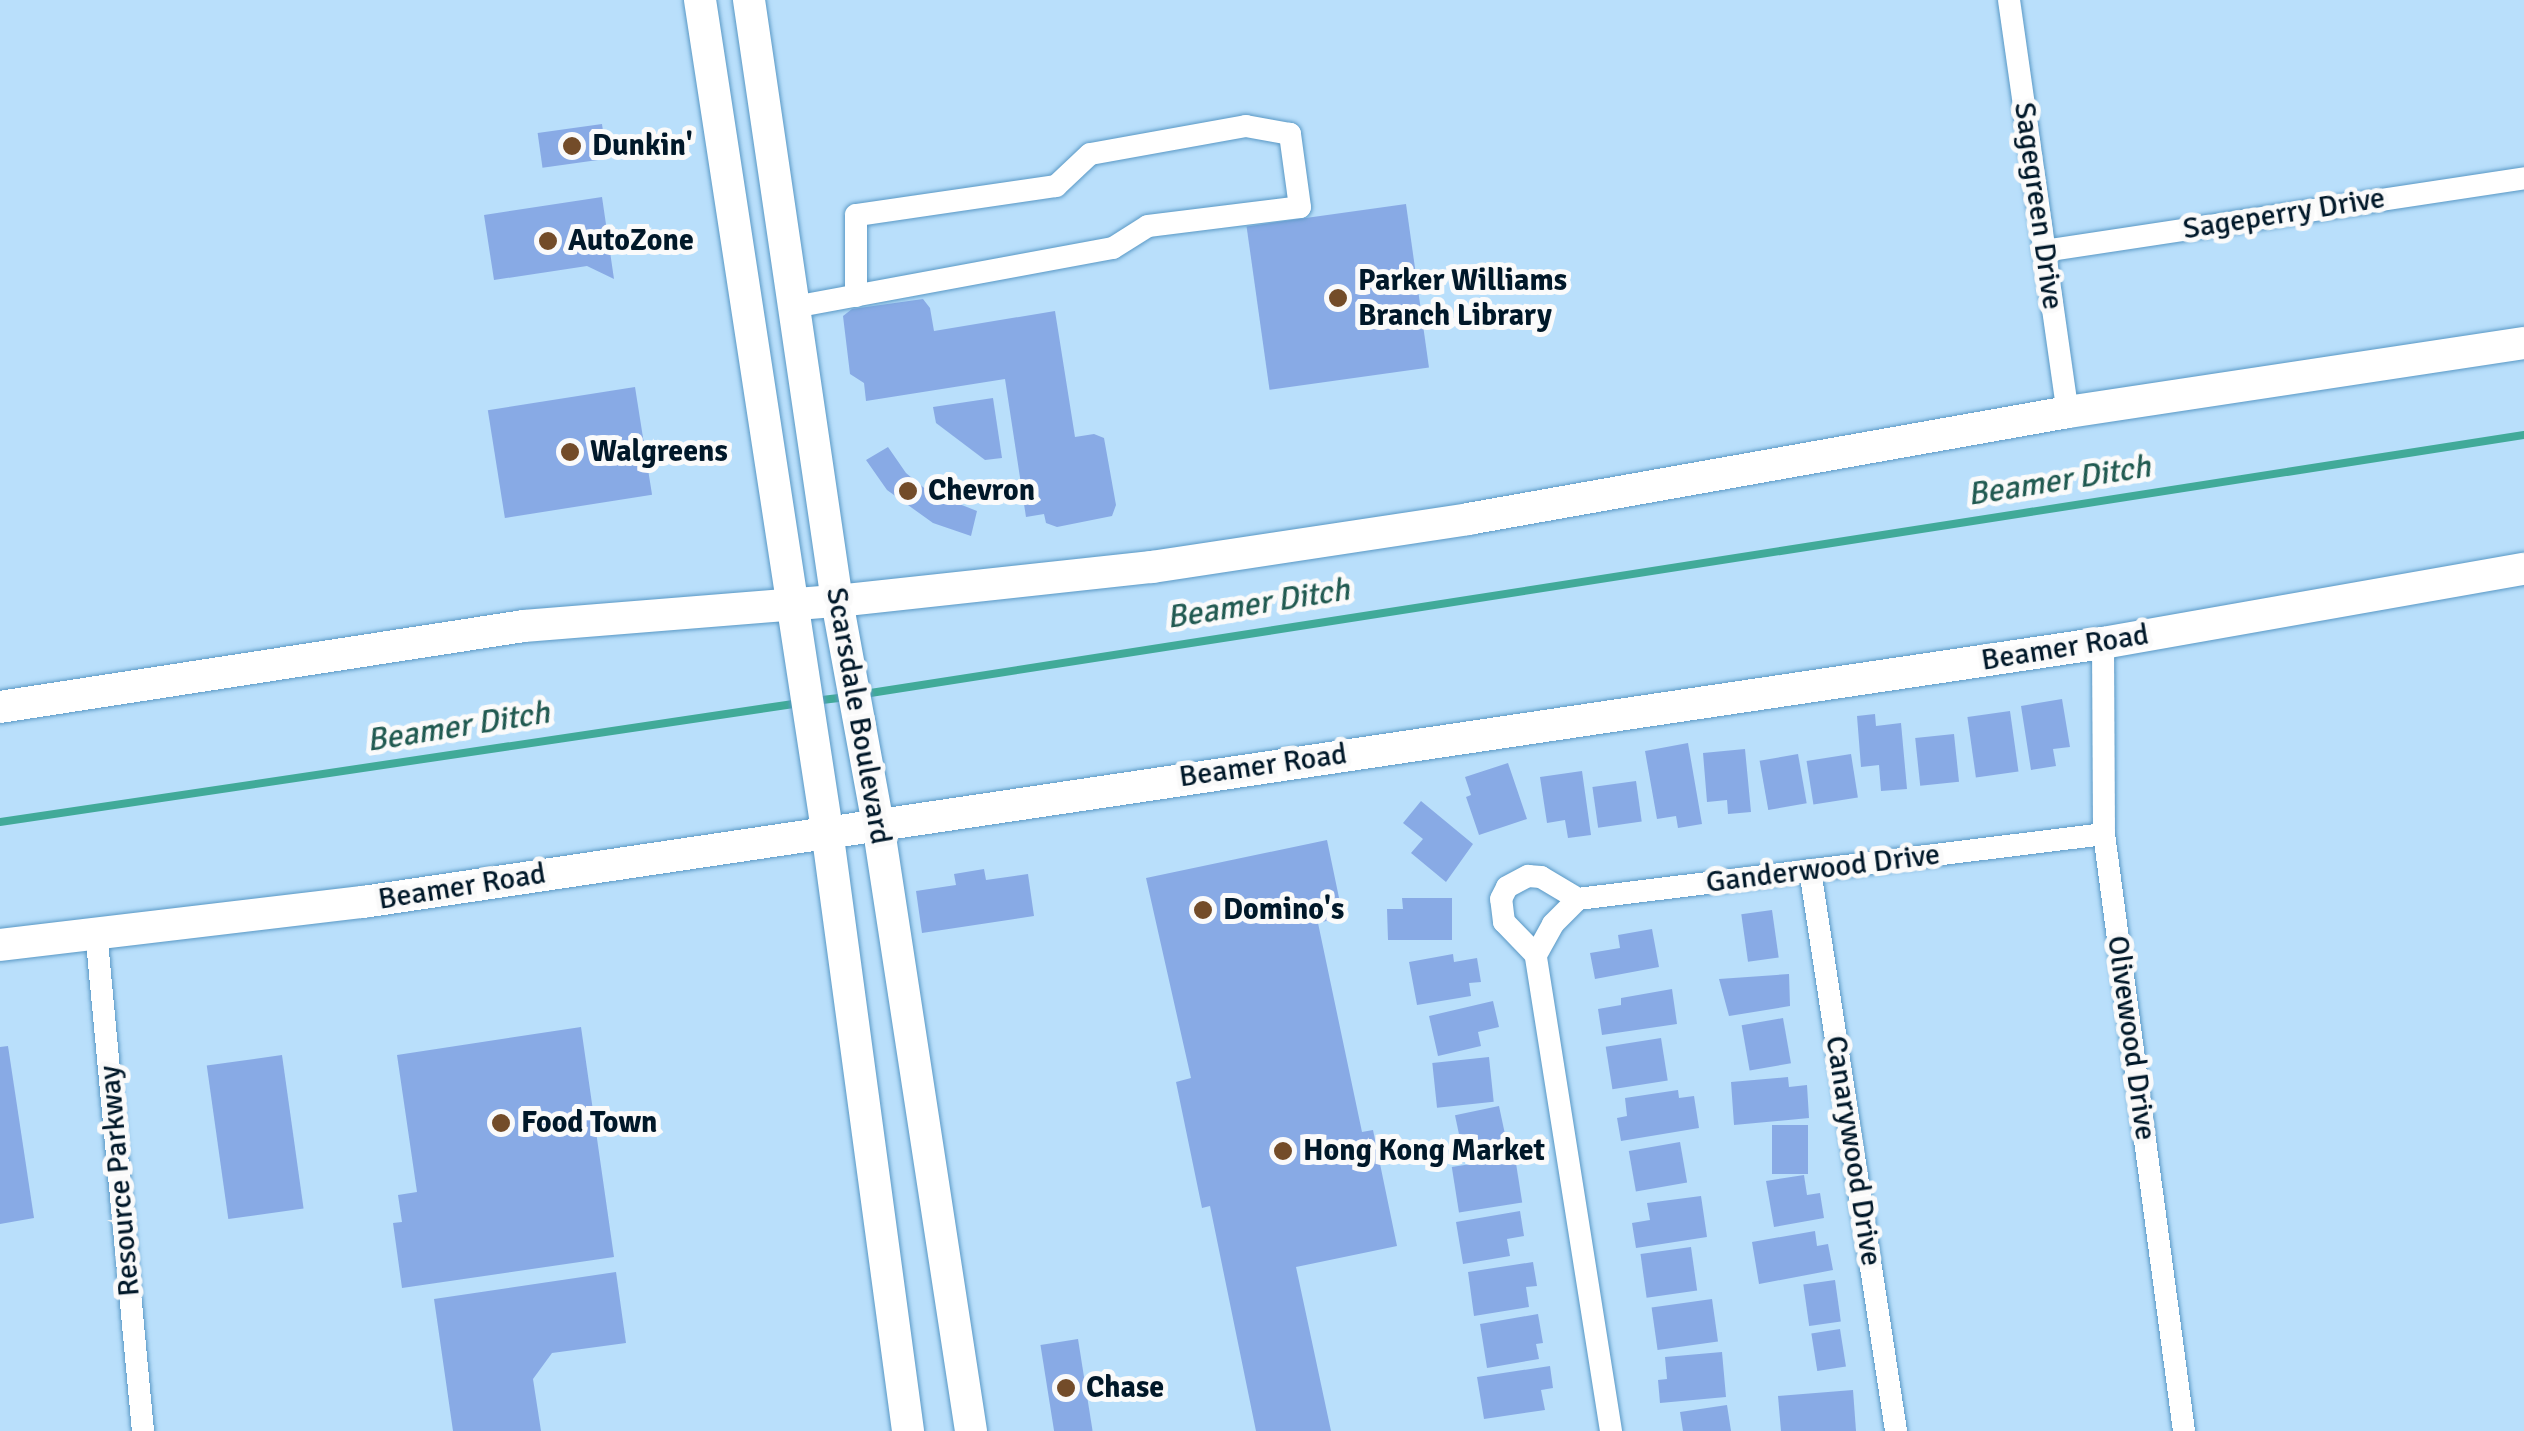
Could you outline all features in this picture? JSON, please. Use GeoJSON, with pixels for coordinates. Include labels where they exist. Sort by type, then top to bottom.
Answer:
{"type":"FeatureCollection","features":[{"type":"Feature","properties":{"kind":"main road","name":"Scarsdale Boulevard"},"geometry":{"type":"LineString","coordinates":[[700,0],[824,817],[908,1431]]}},
{"type":"Feature","properties":{"kind":"main road","name":"Scarsdale Boulevard"},"geometry":{"type":"LineString","coordinates":[[749,0],[840,616],[876,810],[971,1431]]}},
{"type":"Feature","properties":{"kind":"main road"},"geometry":{"type":"LineString","coordinates":[[0,707],[524,626],[840,616],[1432,525],[2068,412],[2524,343]]}},
{"type":"Feature","properties":{"kind":"main road","name":"Beamer Road"},"geometry":{"type":"LineString","coordinates":[[0,945],[363,902],[824,817],[2103,643],[2524,568]]}},
{"type":"Feature","properties":{"kind":"street","name":"Sagegreen Drive"},"geometry":{"type":"LineString","coordinates":[[2009,0],[2068,412]]}},
{"type":"Feature","properties":{"kind":"street"},"geometry":{"type":"LineString","coordinates":[[794,307],[856,296],[1113,248],[1148,226],[1300,207],[1290,134],[1246,126],[1090,154],[1056,186],[856,215],[856,296]]}},
{"type":"Feature","properties":{"kind":"street","name":"Sageperry Drive"},"geometry":{"type":"LineString","coordinates":[[2044,251],[2524,178]]}},
{"type":"Feature","properties":{"kind":"street","name":"Olivewood Drive"},"geometry":{"type":"LineString","coordinates":[[2103,643],[2104,834],[2184,1431]]}},
{"type":"Feature","properties":{"kind":"street","name":"Ganderwood Drive"},"geometry":{"type":"LineString","coordinates":[[1578,898],[2104,834]]}},
{"type":"Feature","properties":{"kind":"street","name":"Canarywood Drive"},"geometry":{"type":"LineString","coordinates":[[1810,870],[1896,1431]]}},
{"type":"Feature","properties":{"kind":"street"},"geometry":{"type":"LineString","coordinates":[[1536,955],[1552,924],[1578,898],[1540,877],[1517,880],[1507,888],[1502,898],[1504,922],[1536,955],[1612,1431]]}},
{"type":"Feature","properties":{"kind":"street","name":"Resource Parkway"},"geometry":{"type":"LineString","coordinates":[[96,931],[144,1431]]}},
{"type":"Feature","properties":{"kind":"building","name":"Dunkin'"},"geometry":{"type":"Polygon","coordinates":[[[602,124],[607,159],[543,168],[538,133],[602,124]]]}},
{"type":"Feature","properties":{"kind":"building","name":"AutoZone"},"geometry":{"type":"Polygon","coordinates":[[[602,197],[614,279],[587,266],[494,280],[484,215],[602,197]]]}},
{"type":"Feature","properties":{"kind":"building","name":"Parker Williams Branch Library"},"geometry":{"type":"Polygon","coordinates":[[[1406,204],[1429,367],[1270,390],[1247,226],[1406,204]]]}},
{"type":"Feature","properties":{"kind":"building"},"geometry":{"type":"Polygon","coordinates":[[[923,299],[930,308],[934,331],[1055,311],[1075,437],[1094,434],[1104,438],[1116,505],[1112,516],[1057,527],[1046,523],[1044,514],[1026,517],[1005,379],[866,401],[864,383],[850,374],[843,316],[852,309],[923,299]]]}},
{"type":"Feature","properties":{"kind":"building","name":"Walgreens"},"geometry":{"type":"Polygon","coordinates":[[[635,387],[652,495],[505,518],[488,410],[635,387]]]}},
{"type":"Feature","properties":{"kind":"building"},"geometry":{"type":"Polygon","coordinates":[[[993,398],[1002,458],[985,460],[936,423],[933,407],[993,398]]]}},
{"type":"Feature","properties":{"kind":"building","name":"Chevron"},"geometry":{"type":"Polygon","coordinates":[[[888,447],[906,473],[929,492],[977,511],[971,536],[933,523],[887,490],[866,460],[888,447]]]}},
{"type":"Feature","properties":{"kind":"building"},"geometry":{"type":"Polygon","coordinates":[[[2062,699],[2070,747],[2053,749],[2056,766],[2031,770],[2021,706],[2062,699]]]}},
{"type":"Feature","properties":{"kind":"building"},"geometry":{"type":"Polygon","coordinates":[[[2010,711],[2018,771],[1976,777],[1967,717],[2010,711]]]}},
{"type":"Feature","properties":{"kind":"building"},"geometry":{"type":"Polygon","coordinates":[[[1875,714],[1876,726],[1901,723],[1907,789],[1881,791],[1879,765],[1861,767],[1857,716],[1875,714]]]}},
{"type":"Feature","properties":{"kind":"building"},"geometry":{"type":"Polygon","coordinates":[[[1954,734],[1959,782],[1920,786],[1915,738],[1954,734]]]}},
{"type":"Feature","properties":{"kind":"building"},"geometry":{"type":"Polygon","coordinates":[[[1688,743],[1702,824],[1678,828],[1676,816],[1657,819],[1645,751],[1688,743]]]}},
{"type":"Feature","properties":{"kind":"building"},"geometry":{"type":"Polygon","coordinates":[[[1745,749],[1751,812],[1728,814],[1727,800],[1707,802],[1703,753],[1745,749]]]}},
{"type":"Feature","properties":{"kind":"building"},"geometry":{"type":"Polygon","coordinates":[[[1798,754],[1807,803],[1768,810],[1760,761],[1798,754]]]}},
{"type":"Feature","properties":{"kind":"building"},"geometry":{"type":"Polygon","coordinates":[[[1851,754],[1858,797],[1813,804],[1807,761],[1851,754]]]}},
{"type":"Feature","properties":{"kind":"building"},"geometry":{"type":"Polygon","coordinates":[[[1508,763],[1527,819],[1479,835],[1466,797],[1471,795],[1465,777],[1508,763]]]}},
{"type":"Feature","properties":{"kind":"building"},"geometry":{"type":"Polygon","coordinates":[[[1582,771],[1591,835],[1568,838],[1565,820],[1547,823],[1540,777],[1582,771]]]}},
{"type":"Feature","properties":{"kind":"building"},"geometry":{"type":"Polygon","coordinates":[[[1636,781],[1642,822],[1598,828],[1592,787],[1636,781]]]}},
{"type":"Feature","properties":{"kind":"building"},"geometry":{"type":"Polygon","coordinates":[[[1421,801],[1473,844],[1446,882],[1411,853],[1423,839],[1403,823],[1421,801]]]}},
{"type":"Feature","properties":{"kind":"building"},"geometry":{"type":"Polygon","coordinates":[[[1327,840],[1343,917],[1318,923],[1362,1132],[1373,1130],[1397,1246],[1296,1267],[1331,1431],[1256,1431],[1210,1206],[1202,1208],[1176,1082],[1191,1078],[1146,878],[1327,840]]]}},
{"type":"Feature","properties":{"kind":"building"},"geometry":{"type":"Polygon","coordinates":[[[984,869],[986,880],[1028,874],[1034,916],[922,933],[916,891],[956,885],[954,874],[984,869]]]}},
{"type":"Feature","properties":{"kind":"building"},"geometry":{"type":"Polygon","coordinates":[[[1402,898],[1452,898],[1452,940],[1388,940],[1387,909],[1403,909],[1402,898]]]}},
{"type":"Feature","properties":{"kind":"building"},"geometry":{"type":"Polygon","coordinates":[[[1772,910],[1779,958],[1748,962],[1741,914],[1772,910]]]}},
{"type":"Feature","properties":{"kind":"building"},"geometry":{"type":"Polygon","coordinates":[[[1652,929],[1659,967],[1595,979],[1590,953],[1620,948],[1618,935],[1652,929]]]}},
{"type":"Feature","properties":{"kind":"building"},"geometry":{"type":"Polygon","coordinates":[[[1453,954],[1454,962],[1477,958],[1481,982],[1469,983],[1471,996],[1417,1005],[1409,962],[1453,954]]]}},
{"type":"Feature","properties":{"kind":"building"},"geometry":{"type":"Polygon","coordinates":[[[1789,974],[1790,1006],[1729,1016],[1719,979],[1789,974]]]}},
{"type":"Feature","properties":{"kind":"building"},"geometry":{"type":"Polygon","coordinates":[[[1672,989],[1677,1024],[1602,1035],[1598,1009],[1621,1005],[1621,998],[1672,989]]]}},
{"type":"Feature","properties":{"kind":"building"},"geometry":{"type":"Polygon","coordinates":[[[1493,1001],[1499,1027],[1478,1032],[1481,1046],[1438,1056],[1429,1016],[1493,1001]]]}},
{"type":"Feature","properties":{"kind":"building"},"geometry":{"type":"Polygon","coordinates":[[[1783,1018],[1791,1063],[1750,1071],[1742,1025],[1783,1018]]]}},
{"type":"Feature","properties":{"kind":"building","name":"Food Town"},"geometry":{"type":"Polygon","coordinates":[[[581,1027],[614,1257],[402,1288],[393,1223],[402,1222],[398,1195],[417,1192],[397,1055],[581,1027]]]}},
{"type":"Feature","properties":{"kind":"building"},"geometry":{"type":"Polygon","coordinates":[[[1661,1038],[1668,1080],[1612,1089],[1606,1047],[1661,1038]]]}},
{"type":"Feature","properties":{"kind":"building"},"geometry":{"type":"Polygon","coordinates":[[[8,1046],[34,1218],[0,1224],[0,1047],[8,1046]]]}},
{"type":"Feature","properties":{"kind":"building"},"geometry":{"type":"Polygon","coordinates":[[[282,1055],[304,1208],[228,1219],[207,1066],[282,1055]]]}},
{"type":"Feature","properties":{"kind":"building"},"geometry":{"type":"Polygon","coordinates":[[[1489,1057],[1494,1102],[1437,1108],[1432,1063],[1489,1057]]]}},
{"type":"Feature","properties":{"kind":"building"},"geometry":{"type":"Polygon","coordinates":[[[1788,1077],[1789,1087],[1807,1085],[1809,1118],[1734,1125],[1731,1082],[1788,1077]]]}},
{"type":"Feature","properties":{"kind":"building"},"geometry":{"type":"Polygon","coordinates":[[[1678,1090],[1679,1098],[1694,1096],[1699,1128],[1621,1141],[1617,1118],[1627,1116],[1625,1098],[1678,1090]]]}},
{"type":"Feature","properties":{"kind":"building"},"geometry":{"type":"Polygon","coordinates":[[[1499,1106],[1508,1150],[1464,1159],[1455,1115],[1499,1106]]]}},
{"type":"Feature","properties":{"kind":"building"},"geometry":{"type":"Polygon","coordinates":[[[1772,1125],[1808,1125],[1808,1174],[1772,1174],[1772,1125]]]}},
{"type":"Feature","properties":{"kind":"building"},"geometry":{"type":"Polygon","coordinates":[[[1680,1142],[1687,1182],[1636,1191],[1629,1151],[1680,1142]]]}},
{"type":"Feature","properties":{"kind":"building"},"geometry":{"type":"Polygon","coordinates":[[[1515,1157],[1522,1202],[1459,1212],[1452,1167],[1515,1157]]]}},
{"type":"Feature","properties":{"kind":"building"},"geometry":{"type":"Polygon","coordinates":[[[1804,1175],[1807,1195],[1820,1193],[1824,1218],[1774,1227],[1766,1181],[1804,1175]]]}},
{"type":"Feature","properties":{"kind":"building"},"geometry":{"type":"Polygon","coordinates":[[[1701,1196],[1707,1237],[1636,1248],[1632,1223],[1650,1220],[1647,1203],[1701,1196]]]}},
{"type":"Feature","properties":{"kind":"building"},"geometry":{"type":"Polygon","coordinates":[[[1520,1211],[1524,1236],[1507,1239],[1510,1256],[1463,1264],[1456,1222],[1520,1211]]]}},
{"type":"Feature","properties":{"kind":"building"},"geometry":{"type":"Polygon","coordinates":[[[1815,1231],[1817,1246],[1828,1244],[1833,1270],[1759,1284],[1752,1242],[1815,1231]]]}},
{"type":"Feature","properties":{"kind":"building"},"geometry":{"type":"Polygon","coordinates":[[[1691,1247],[1697,1291],[1647,1298],[1640,1254],[1691,1247]]]}},
{"type":"Feature","properties":{"kind":"building"},"geometry":{"type":"Polygon","coordinates":[[[1533,1262],[1537,1286],[1526,1287],[1529,1307],[1474,1316],[1468,1272],[1533,1262]]]}},
{"type":"Feature","properties":{"kind":"building"},"geometry":{"type":"Polygon","coordinates":[[[616,1272],[626,1343],[552,1353],[533,1379],[541,1431],[453,1431],[434,1299],[616,1272]]]}},
{"type":"Feature","properties":{"kind":"building"},"geometry":{"type":"Polygon","coordinates":[[[1835,1280],[1841,1322],[1809,1326],[1803,1284],[1835,1280]]]}},
{"type":"Feature","properties":{"kind":"building"},"geometry":{"type":"Polygon","coordinates":[[[1712,1299],[1718,1342],[1658,1350],[1652,1307],[1712,1299]]]}},
{"type":"Feature","properties":{"kind":"building"},"geometry":{"type":"Polygon","coordinates":[[[1538,1314],[1543,1343],[1536,1344],[1539,1359],[1487,1368],[1480,1324],[1538,1314]]]}},
{"type":"Feature","properties":{"kind":"building"},"geometry":{"type":"Polygon","coordinates":[[[1840,1329],[1846,1367],[1817,1371],[1811,1334],[1840,1329]]]}},
{"type":"Feature","properties":{"kind":"building","name":"Chase"},"geometry":{"type":"Polygon","coordinates":[[[1078,1339],[1093,1431],[1054,1431],[1040,1345],[1078,1339]]]}},
{"type":"Feature","properties":{"kind":"building"},"geometry":{"type":"Polygon","coordinates":[[[1722,1352],[1726,1397],[1660,1403],[1658,1380],[1667,1379],[1665,1357],[1722,1352]]]}},
{"type":"Feature","properties":{"kind":"building"},"geometry":{"type":"Polygon","coordinates":[[[1550,1366],[1553,1388],[1541,1390],[1545,1410],[1484,1419],[1477,1377],[1550,1366]]]}},
{"type":"Feature","properties":{"kind":"building"},"geometry":{"type":"Polygon","coordinates":[[[1853,1390],[1856,1431],[1781,1431],[1778,1396],[1853,1390]]]}},
{"type":"Feature","properties":{"kind":"building"},"geometry":{"type":"Polygon","coordinates":[[[1727,1405],[1731,1431],[1683,1431],[1680,1412],[1727,1405]]]}},
{"type":"Feature","properties":{"kind":"waterway","name":"Beamer Ditch"},"geometry":{"type":"LineString","coordinates":[[864,694],[2524,435]]}},
{"type":"Feature","properties":{"kind":"waterway","name":"Beamer Ditch"},"geometry":{"type":"LineString","coordinates":[[814,701],[845,697]]}},
{"type":"Feature","properties":{"kind":"waterway","name":"Beamer Ditch"},"geometry":{"type":"LineString","coordinates":[[0,822],[800,703]]}},
{"type":"Feature","properties":{"kind":"place","name":"Dunkin'"},"geometry":{"type":"Point","coordinates":[572,146]}},
{"type":"Feature","properties":{"kind":"place","name":"AutoZone"},"geometry":{"type":"Point","coordinates":[548,241]}},
{"type":"Feature","properties":{"kind":"place","name":"Parker Williams Branch Library"},"geometry":{"type":"Point","coordinates":[1338,298]}},
{"type":"Feature","properties":{"kind":"place","name":"Walgreens"},"geometry":{"type":"Point","coordinates":[570,452]}},
{"type":"Feature","properties":{"kind":"place","name":"Chevron"},"geometry":{"type":"Point","coordinates":[908,491]}},
{"type":"Feature","properties":{"kind":"place","name":"Domino's"},"geometry":{"type":"Point","coordinates":[1203,910]}},
{"type":"Feature","properties":{"kind":"place","name":"Food Town"},"geometry":{"type":"Point","coordinates":[501,1123]}},
{"type":"Feature","properties":{"kind":"place","name":"Hong Kong Market"},"geometry":{"type":"Point","coordinates":[1283,1151]}},
{"type":"Feature","properties":{"kind":"place","name":"Chase"},"geometry":{"type":"Point","coordinates":[1066,1388]}}]}
